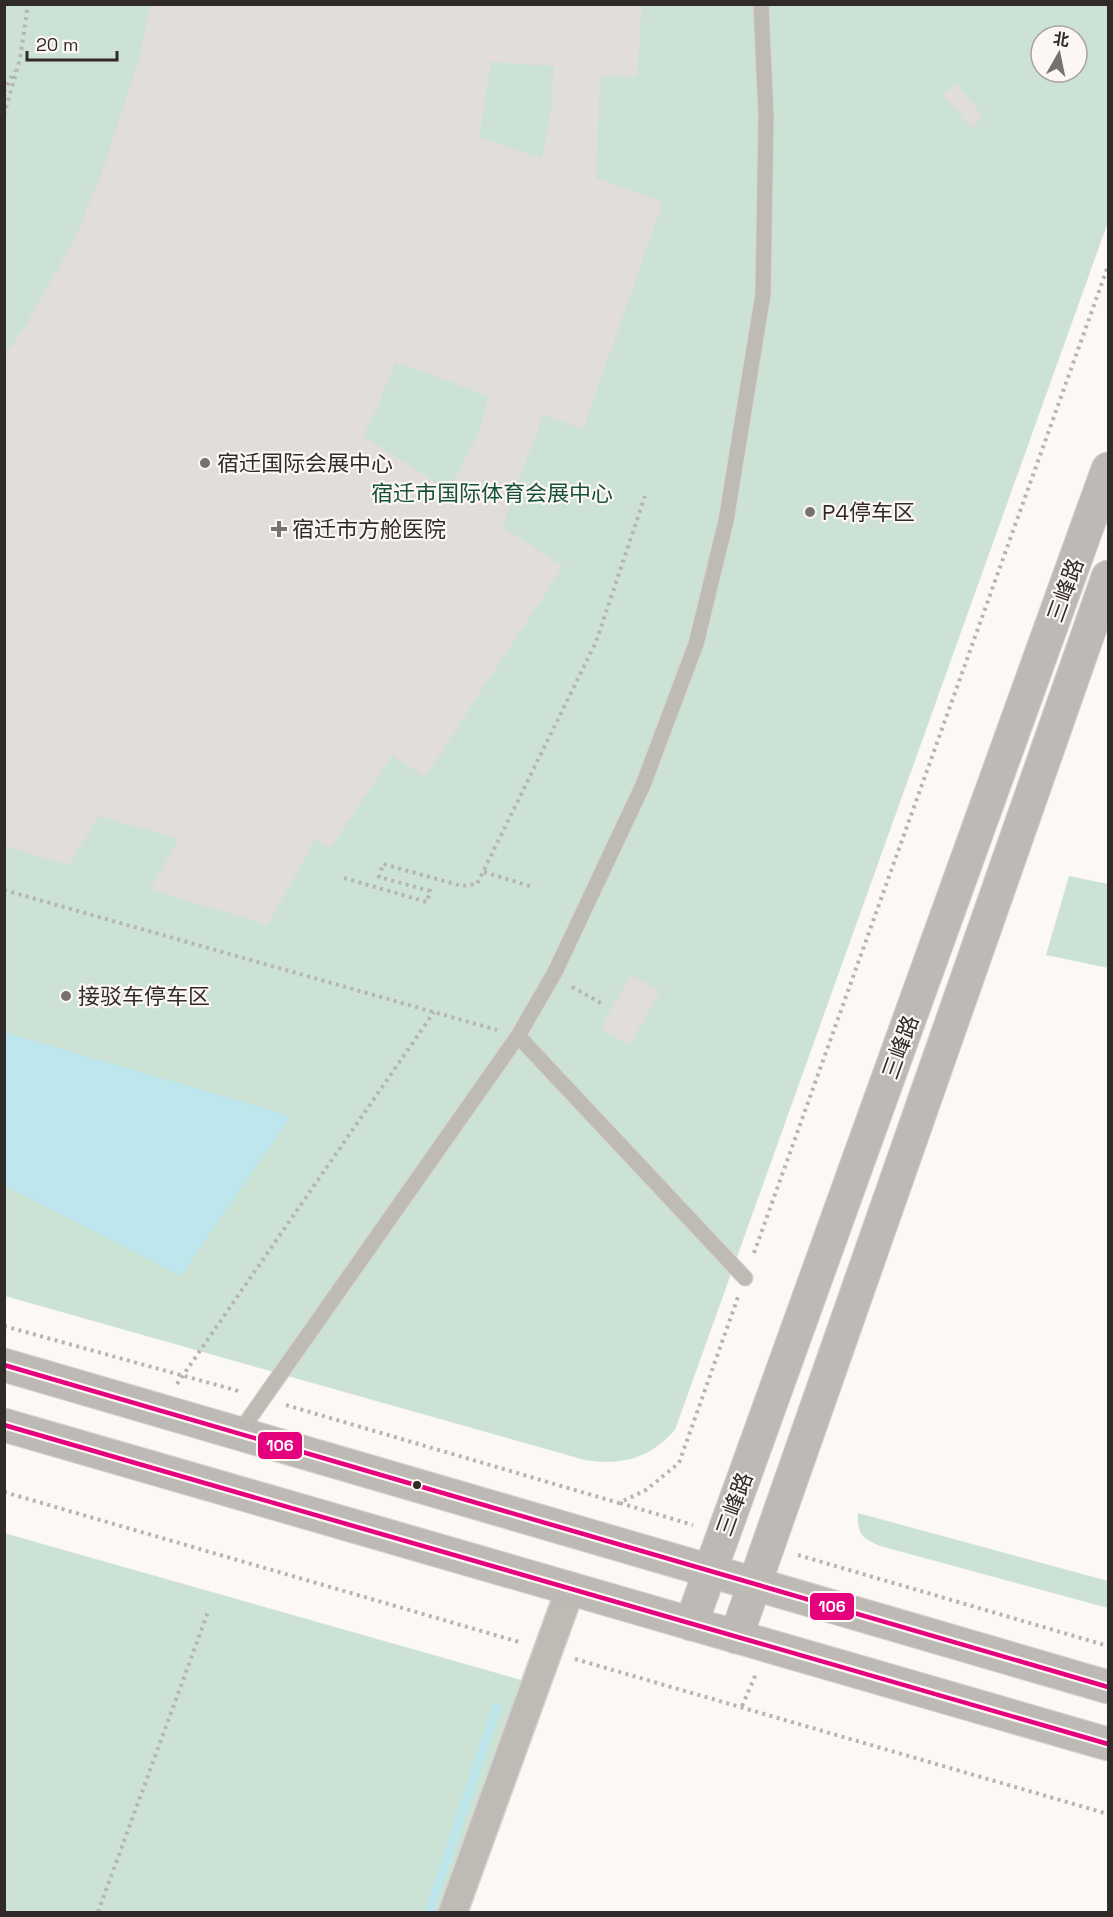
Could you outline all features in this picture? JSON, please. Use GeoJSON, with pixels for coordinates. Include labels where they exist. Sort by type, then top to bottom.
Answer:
{"type":"FeatureCollection","features":[{"type":"Feature","properties":{"kind":"main road","name":"三峰路"},"geometry":{"type":"LineString","coordinates":[[691,1624],[1108,469]]}},
{"type":"Feature","properties":{"kind":"main road","name":"三峰路"},"geometry":{"type":"LineString","coordinates":[[736,1637],[1108,577]]}},
{"type":"Feature","properties":{"kind":"main road"},"geometry":{"type":"LineString","coordinates":[[4,1365],[1108,1687]]}},
{"type":"Feature","properties":{"kind":"main road"},"geometry":{"type":"LineString","coordinates":[[4,1425],[1108,1744]]}},
{"type":"Feature","properties":{"kind":"street"},"geometry":{"type":"LineString","coordinates":[[453,1912],[570,1590]]}},
{"type":"Feature","properties":{"kind":"lane"},"geometry":{"type":"LineString","coordinates":[[239,1433],[518,1036],[553,976],[642,785],[696,644],[728,509],[763,294],[766,117],[761,4]]}},
{"type":"Feature","properties":{"kind":"lane"},"geometry":{"type":"LineString","coordinates":[[518,1036],[745,1278]]}},
{"type":"Feature","properties":{"kind":"path"},"geometry":{"type":"LineString","coordinates":[[4,115],[20,59],[28,4]]}},
{"type":"Feature","properties":{"kind":"path"},"geometry":{"type":"LineString","coordinates":[[4,92],[20,59]]}},
{"type":"Feature","properties":{"kind":"path"},"geometry":{"type":"LineString","coordinates":[[619,1503],[646,1490],[678,1463],[1108,266]]}},
{"type":"Feature","properties":{"kind":"path"},"geometry":{"type":"LineString","coordinates":[[344,878],[427,902],[430,891],[380,877],[383,864],[468,887],[477,884],[596,642],[645,496]]}},
{"type":"Feature","properties":{"kind":"path"},"geometry":{"type":"LineString","coordinates":[[484,872],[533,887]]}},
{"type":"Feature","properties":{"kind":"path"},"geometry":{"type":"LineString","coordinates":[[4,890],[518,1036]]}},
{"type":"Feature","properties":{"kind":"path"},"geometry":{"type":"LineString","coordinates":[[553,976],[601,1003]]}},
{"type":"Feature","properties":{"kind":"path"},"geometry":{"type":"LineString","coordinates":[[158,1410],[434,1012]]}},
{"type":"Feature","properties":{"kind":"path"},"geometry":{"type":"LineString","coordinates":[[4,1326],[264,1398],[724,1534]]}},
{"type":"Feature","properties":{"kind":"path"},"geometry":{"type":"LineString","coordinates":[[768,1546],[1108,1646]]}},
{"type":"Feature","properties":{"kind":"path"},"geometry":{"type":"LineString","coordinates":[[98,1912],[208,1612]]}},
{"type":"Feature","properties":{"kind":"green space","name":"宿迁市国际体育会展中心"},"geometry":{"type":"Polygon","coordinates":[[[4,5],[1108,5],[1108,222],[675,1430],[656,1447],[634,1458],[611,1462],[585,1460],[5,1296],[4,5]]]}},
{"type":"Feature","properties":{"kind":"green space"},"geometry":{"type":"Polygon","coordinates":[[[1069,876],[1108,884],[1108,968],[1046,955],[1069,876]]]}},
{"type":"Feature","properties":{"kind":"green space"},"geometry":{"type":"Polygon","coordinates":[[[858,1513],[1108,1581],[1108,1608],[880,1546],[865,1538],[860,1531],[858,1513]]]}},
{"type":"Feature","properties":{"kind":"green space"},"geometry":{"type":"Polygon","coordinates":[[[4,1533],[532,1683],[447,1912],[5,1912],[4,1533]]]}},
{"type":"Feature","properties":{"kind":"water"},"geometry":{"type":"Polygon","coordinates":[[[4,1032],[291,1116],[181,1276],[5,1186],[4,1032]]]}},
{"type":"Feature","properties":{"kind":"building","name":"宿迁国际会展中心"},"geometry":{"type":"Polygon","coordinates":[[[150,4],[642,4],[637,77],[600,76],[596,178],[663,202],[583,429],[543,415],[502,526],[563,566],[425,777],[392,755],[331,848],[315,839],[268,925],[150,889],[179,839],[99,816],[68,865],[4,845],[4,356],[27,323],[76,236],[103,170],[139,60],[150,4]],[[491,62],[479,137],[542,159],[551,109],[554,66],[491,62]],[[395,362],[378,406],[363,436],[449,491],[479,432],[489,396],[395,362]]]}},
{"type":"Feature","properties":{"kind":"building"},"geometry":{"type":"Polygon","coordinates":[[[955,83],[984,117],[971,128],[942,94],[955,83]]]}},
{"type":"Feature","properties":{"kind":"building"},"geometry":{"type":"Polygon","coordinates":[[[631,975],[660,992],[629,1045],[600,1028],[631,975]]]}},
{"type":"Feature","properties":{"kind":"waterway"},"geometry":{"type":"LineString","coordinates":[[429,1912],[497,1707]]}},
{"type":"Feature","properties":{"kind":"transit line","name":"106"},"geometry":{"type":"LineString","coordinates":[[4,1365],[1108,1687]]}},
{"type":"Feature","properties":{"kind":"transit line","name":"106"},"geometry":{"type":"LineString","coordinates":[[4,1425],[1108,1744]]}},
{"type":"Feature","properties":{"kind":"place","name":"宿迁国际会展中心"},"geometry":{"type":"Point","coordinates":[205,463]}},
{"type":"Feature","properties":{"kind":"place","name":"P4停车区"},"geometry":{"type":"Point","coordinates":[810,512]}},
{"type":"Feature","properties":{"kind":"place","name":"宿迁市方舱医院"},"geometry":{"type":"Point","coordinates":[279,529]}},
{"type":"Feature","properties":{"kind":"place","name":"接驳车停车区"},"geometry":{"type":"Point","coordinates":[66,996]}}]}
